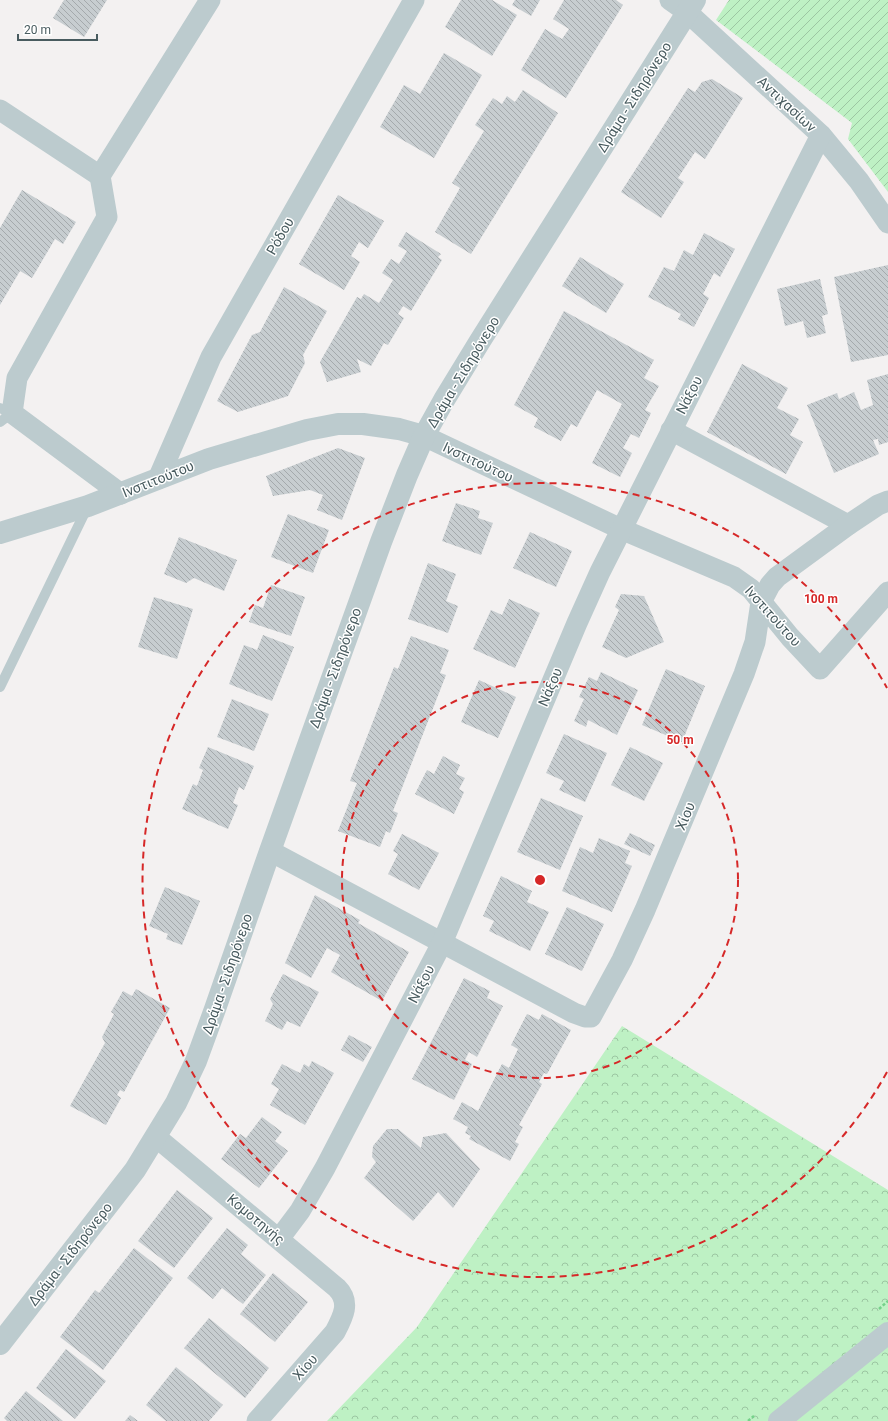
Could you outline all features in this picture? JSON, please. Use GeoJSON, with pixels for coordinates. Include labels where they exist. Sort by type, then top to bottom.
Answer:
{"type":"FeatureCollection","features":[{"type":"Feature","properties":{"kind":"street"},"geometry":{"type":"LineString","coordinates":[[121,494],[4,414],[17,378],[106,217],[100,176],[210,0]]}},
{"type":"Feature","properties":{"kind":"street","name":"Ρόδου"},"geometry":{"type":"LineString","coordinates":[[158,479],[211,357],[414,0]]}},
{"type":"Feature","properties":{"kind":"street","name":"Αντιχασίων"},"geometry":{"type":"LineString","coordinates":[[684,4],[821,135],[859,181],[888,223]]}},
{"type":"Feature","properties":{"kind":"street","name":"Δράμα - Σιδηρόνερο"},"geometry":{"type":"LineString","coordinates":[[0,1344],[130,1176],[156,1137],[176,1103],[196,1061],[381,542],[424,436],[444,400],[684,4]]}},
{"type":"Feature","properties":{"kind":"street"},"geometry":{"type":"LineString","coordinates":[[0,110],[100,176]]}},
{"type":"Feature","properties":{"kind":"street","name":"Νάξου"},"geometry":{"type":"LineString","coordinates":[[279,1239],[310,1196],[442,943],[577,623],[621,529],[821,135]]}},
{"type":"Feature","properties":{"kind":"street","name":"Ινστιτούτου"},"geometry":{"type":"LineString","coordinates":[[0,533],[88,506],[230,452],[307,430],[349,423],[399,429],[424,436],[621,529],[734,577],[751,589],[820,669],[888,592]]}},
{"type":"Feature","properties":{"kind":"street"},"geometry":{"type":"LineString","coordinates":[[671,430],[848,525]]}},
{"type":"Feature","properties":{"kind":"street"},"geometry":{"type":"LineString","coordinates":[[761,602],[765,592],[777,577],[848,525],[878,505],[888,501]]}},
{"type":"Feature","properties":{"kind":"street","name":"Χίου"},"geometry":{"type":"LineString","coordinates":[[442,943],[574,1013],[585,1017],[592,1017],[622,960],[645,910],[744,674],[755,642],[761,602]]}},
{"type":"Feature","properties":{"kind":"street"},"geometry":{"type":"LineString","coordinates":[[270,851],[442,943]]}},
{"type":"Feature","properties":{"kind":"street","name":"Κομοτηνής"},"geometry":{"type":"LineString","coordinates":[[156,1137],[341,1292],[345,1301],[345,1308]]}},
{"type":"Feature","properties":{"kind":"street","name":"Χίου"},"geometry":{"type":"LineString","coordinates":[[257,1421],[323,1348],[335,1332],[345,1308]]}},
{"type":"Feature","properties":{"kind":"street"},"geometry":{"type":"LineString","coordinates":[[779,1421],[888,1333]]}},
{"type":"Feature","properties":{"kind":"lane"},"geometry":{"type":"LineString","coordinates":[[0,688],[88,506]]}},
{"type":"Feature","properties":{"kind":"green space"},"geometry":{"type":"Polygon","coordinates":[[[729,0],[888,0],[888,192],[848,139],[852,123],[716,20],[729,0]]]}},
{"type":"Feature","properties":{"kind":"green space"},"geometry":{"type":"Polygon","coordinates":[[[622,1026],[888,1190],[888,1421],[327,1421],[417,1327],[622,1026]]]}},
{"type":"Feature","properties":{"kind":"building"},"geometry":{"type":"Polygon","coordinates":[[[64,0],[107,0],[84,37],[53,18],[64,0]]]}},
{"type":"Feature","properties":{"kind":"building"},"geometry":{"type":"Polygon","coordinates":[[[461,0],[492,0],[517,15],[492,56],[445,27],[461,0]]]}},
{"type":"Feature","properties":{"kind":"building"},"geometry":{"type":"Polygon","coordinates":[[[515,0],[540,0],[531,16],[512,5],[515,0]]]}},
{"type":"Feature","properties":{"kind":"building"},"geometry":{"type":"Polygon","coordinates":[[[564,0],[616,0],[623,5],[566,98],[521,70],[545,29],[562,39],[569,29],[553,19],[564,0]]]}},
{"type":"Feature","properties":{"kind":"building"},"geometry":{"type":"Polygon","coordinates":[[[444,53],[482,75],[434,158],[380,127],[404,85],[420,94],[444,53]]]}},
{"type":"Feature","properties":{"kind":"building"},"geometry":{"type":"Polygon","coordinates":[[[712,79],[743,98],[705,159],[695,152],[678,178],[684,182],[661,218],[621,192],[688,88],[695,92],[702,82],[712,79]]]}},
{"type":"Feature","properties":{"kind":"building"},"geometry":{"type":"Polygon","coordinates":[[[523,90],[558,113],[471,254],[435,232],[460,188],[452,183],[484,131],[475,125],[493,98],[502,104],[507,96],[515,102],[523,90]]]}},
{"type":"Feature","properties":{"kind":"building"},"geometry":{"type":"Polygon","coordinates":[[[22,190],[76,222],[63,244],[55,239],[32,278],[20,271],[0,305],[0,228],[22,190]]]}},
{"type":"Feature","properties":{"kind":"building"},"geometry":{"type":"Polygon","coordinates":[[[338,195],[384,221],[368,248],[359,242],[351,256],[360,262],[344,290],[299,264],[338,195]]]}},
{"type":"Feature","properties":{"kind":"building"},"geometry":{"type":"Polygon","coordinates":[[[406,232],[441,254],[438,257],[442,260],[411,311],[403,306],[398,314],[404,318],[388,345],[384,343],[371,366],[357,359],[361,372],[327,382],[320,362],[357,297],[361,299],[364,294],[379,303],[393,280],[382,273],[391,259],[399,264],[407,251],[398,246],[406,232]]]}},
{"type":"Feature","properties":{"kind":"building"},"geometry":{"type":"Polygon","coordinates":[[[704,233],[735,249],[720,277],[714,273],[703,294],[709,298],[694,327],[678,319],[681,314],[648,297],[664,267],[674,271],[684,250],[693,255],[704,233]]]}},
{"type":"Feature","properties":{"kind":"building"},"geometry":{"type":"Polygon","coordinates":[[[580,257],[624,284],[606,313],[562,286],[580,257]]]}},
{"type":"Feature","properties":{"kind":"building"},"geometry":{"type":"Polygon","coordinates":[[[888,265],[888,355],[851,362],[834,277],[888,265]]]}},
{"type":"Feature","properties":{"kind":"building"},"geometry":{"type":"Polygon","coordinates":[[[820,279],[828,314],[822,316],[826,333],[807,338],[803,321],[785,326],[777,289],[820,279]]]}},
{"type":"Feature","properties":{"kind":"building"},"geometry":{"type":"Polygon","coordinates":[[[284,287],[327,311],[303,355],[305,363],[288,396],[238,412],[217,401],[252,335],[260,332],[284,287]]]}},
{"type":"Feature","properties":{"kind":"building"},"geometry":{"type":"Polygon","coordinates":[[[564,311],[654,360],[644,378],[659,386],[645,410],[651,413],[639,438],[631,434],[623,448],[632,453],[620,477],[592,463],[622,404],[597,390],[577,427],[571,424],[561,441],[534,427],[538,418],[514,405],[564,311]]]}},
{"type":"Feature","properties":{"kind":"building"},"geometry":{"type":"Polygon","coordinates":[[[742,364],[788,388],[777,408],[799,419],[790,435],[803,442],[786,474],[707,432],[742,364]]]}},
{"type":"Feature","properties":{"kind":"building"},"geometry":{"type":"Polygon","coordinates":[[[888,374],[888,442],[879,445],[878,439],[873,440],[879,454],[834,473],[807,405],[837,393],[839,399],[854,392],[861,410],[873,405],[867,380],[888,374]]]}},
{"type":"Feature","properties":{"kind":"building"},"geometry":{"type":"Polygon","coordinates":[[[338,448],[365,458],[342,520],[317,510],[323,495],[310,490],[273,496],[266,476],[338,448]]]}},
{"type":"Feature","properties":{"kind":"building"},"geometry":{"type":"Polygon","coordinates":[[[456,503],[480,511],[478,518],[493,523],[481,555],[442,541],[456,503]]]}},
{"type":"Feature","properties":{"kind":"building"},"geometry":{"type":"Polygon","coordinates":[[[288,514],[329,530],[313,573],[271,557],[288,514]]]}},
{"type":"Feature","properties":{"kind":"building"},"geometry":{"type":"Polygon","coordinates":[[[530,532],[572,551],[556,587],[513,568],[530,532]]]}},
{"type":"Feature","properties":{"kind":"building"},"geometry":{"type":"Polygon","coordinates":[[[179,537],[237,560],[224,591],[194,578],[186,583],[164,574],[179,537]]]}},
{"type":"Feature","properties":{"kind":"building"},"geometry":{"type":"Polygon","coordinates":[[[428,563],[456,574],[446,601],[458,606],[448,633],[408,619],[428,563]]]}},
{"type":"Feature","properties":{"kind":"building"},"geometry":{"type":"Polygon","coordinates":[[[271,585],[305,597],[291,636],[249,622],[255,605],[263,608],[271,585]]]}},
{"type":"Feature","properties":{"kind":"building"},"geometry":{"type":"Polygon","coordinates":[[[621,594],[644,596],[664,642],[626,658],[602,647],[619,610],[615,607],[621,594]]]}},
{"type":"Feature","properties":{"kind":"building"},"geometry":{"type":"Polygon","coordinates":[[[154,597],[193,609],[177,659],[138,647],[154,597]]]}},
{"type":"Feature","properties":{"kind":"building"},"geometry":{"type":"Polygon","coordinates":[[[509,599],[540,613],[515,668],[473,649],[491,610],[502,615],[509,599]]]}},
{"type":"Feature","properties":{"kind":"building"},"geometry":{"type":"Polygon","coordinates":[[[263,635],[294,647],[272,701],[229,684],[244,645],[257,650],[263,635]]]}},
{"type":"Feature","properties":{"kind":"building"},"geometry":{"type":"Polygon","coordinates":[[[411,636],[449,650],[440,673],[446,675],[393,811],[398,813],[390,833],[386,831],[380,847],[338,831],[357,783],[350,781],[394,667],[398,669],[411,636]]]}},
{"type":"Feature","properties":{"kind":"building"},"geometry":{"type":"Polygon","coordinates":[[[666,669],[705,686],[682,742],[642,725],[666,669]]]}},
{"type":"Feature","properties":{"kind":"building"},"geometry":{"type":"Polygon","coordinates":[[[601,672],[638,690],[617,735],[588,720],[586,727],[574,721],[584,699],[579,697],[589,677],[597,681],[601,672]]]}},
{"type":"Feature","properties":{"kind":"building"},"geometry":{"type":"Polygon","coordinates":[[[479,680],[516,697],[498,738],[461,722],[479,680]]]}},
{"type":"Feature","properties":{"kind":"building"},"geometry":{"type":"Polygon","coordinates":[[[232,699],[269,714],[254,751],[217,737],[232,699]]]}},
{"type":"Feature","properties":{"kind":"building"},"geometry":{"type":"Polygon","coordinates":[[[564,734],[607,753],[585,802],[559,790],[564,781],[546,773],[564,734]]]}},
{"type":"Feature","properties":{"kind":"building"},"geometry":{"type":"Polygon","coordinates":[[[208,747],[254,766],[244,790],[239,787],[233,803],[238,805],[228,829],[182,809],[193,784],[197,786],[203,770],[199,768],[208,747]]]}},
{"type":"Feature","properties":{"kind":"building"},"geometry":{"type":"Polygon","coordinates":[[[630,747],[663,763],[644,801],[611,785],[630,747]]]}},
{"type":"Feature","properties":{"kind":"building"},"geometry":{"type":"Polygon","coordinates":[[[443,756],[460,765],[456,774],[465,778],[459,789],[464,792],[454,814],[415,794],[427,770],[434,774],[443,756]]]}},
{"type":"Feature","properties":{"kind":"building"},"geometry":{"type":"Polygon","coordinates":[[[541,798],[583,816],[560,870],[517,852],[541,798]]]}},
{"type":"Feature","properties":{"kind":"building"},"geometry":{"type":"Polygon","coordinates":[[[630,833],[655,845],[650,856],[624,844],[630,833]]]}},
{"type":"Feature","properties":{"kind":"building"},"geometry":{"type":"Polygon","coordinates":[[[402,834],[439,853],[419,890],[388,874],[398,854],[393,851],[402,834]]]}},
{"type":"Feature","properties":{"kind":"building"},"geometry":{"type":"Polygon","coordinates":[[[599,838],[630,851],[625,863],[632,866],[612,912],[562,891],[580,847],[593,853],[599,838]]]}},
{"type":"Feature","properties":{"kind":"building"},"geometry":{"type":"Polygon","coordinates":[[[501,876],[532,891],[527,902],[549,912],[530,951],[489,931],[494,921],[483,916],[501,876]]]}},
{"type":"Feature","properties":{"kind":"building"},"geometry":{"type":"Polygon","coordinates":[[[165,887],[200,901],[182,945],[166,939],[168,934],[149,926],[165,887]]]}},
{"type":"Feature","properties":{"kind":"building"},"geometry":{"type":"Polygon","coordinates":[[[315,895],[360,920],[358,923],[409,952],[382,1001],[331,972],[340,955],[327,948],[311,978],[285,963],[315,895]]]}},
{"type":"Feature","properties":{"kind":"building"},"geometry":{"type":"Polygon","coordinates":[[[567,907],[604,924],[582,971],[545,954],[567,907]]]}},
{"type":"Feature","properties":{"kind":"building"},"geometry":{"type":"Polygon","coordinates":[[[283,974],[319,992],[300,1027],[287,1021],[282,1030],[265,1021],[273,1004],[270,999],[283,974]]]}},
{"type":"Feature","properties":{"kind":"building"},"geometry":{"type":"Polygon","coordinates":[[[464,978],[490,991],[487,998],[503,1006],[477,1057],[469,1052],[465,1060],[472,1064],[454,1100],[412,1079],[464,978]]]}},
{"type":"Feature","properties":{"kind":"building"},"geometry":{"type":"Polygon","coordinates":[[[136,989],[170,1008],[124,1092],[120,1090],[117,1095],[121,1098],[106,1125],[70,1106],[105,1043],[102,1037],[114,1014],[111,1012],[123,991],[132,996],[136,989]]]}},
{"type":"Feature","properties":{"kind":"building"},"geometry":{"type":"Polygon","coordinates":[[[527,1014],[539,1020],[542,1014],[571,1030],[547,1074],[544,1073],[539,1082],[542,1084],[519,1125],[523,1127],[515,1142],[519,1144],[510,1161],[469,1139],[471,1136],[465,1133],[468,1127],[453,1119],[462,1102],[478,1111],[502,1064],[509,1068],[518,1049],[511,1045],[527,1014]]]}},
{"type":"Feature","properties":{"kind":"building"},"geometry":{"type":"Polygon","coordinates":[[[349,1035],[372,1047],[363,1062],[341,1050],[349,1035]]]}},
{"type":"Feature","properties":{"kind":"building"},"geometry":{"type":"Polygon","coordinates":[[[312,1061],[334,1073],[305,1125],[270,1105],[279,1089],[271,1084],[282,1064],[300,1073],[304,1064],[309,1067],[312,1061]]]}},
{"type":"Feature","properties":{"kind":"building"},"geometry":{"type":"Polygon","coordinates":[[[262,1117],[282,1132],[275,1141],[288,1151],[259,1188],[221,1159],[240,1134],[246,1138],[262,1117]]]}},
{"type":"Feature","properties":{"kind":"building"},"geometry":{"type":"Polygon","coordinates":[[[387,1129],[398,1129],[421,1148],[423,1137],[446,1133],[480,1169],[453,1208],[438,1192],[413,1221],[364,1178],[376,1162],[372,1157],[373,1146],[387,1129]]]}},
{"type":"Feature","properties":{"kind":"building"},"geometry":{"type":"Polygon","coordinates":[[[177,1190],[213,1218],[174,1268],[138,1241],[177,1190]]]}},
{"type":"Feature","properties":{"kind":"building"},"geometry":{"type":"Polygon","coordinates":[[[227,1228],[248,1245],[241,1254],[266,1275],[243,1304],[222,1288],[213,1299],[187,1278],[227,1228]]]}},
{"type":"Feature","properties":{"kind":"building"},"geometry":{"type":"Polygon","coordinates":[[[134,1248],[173,1278],[103,1370],[60,1337],[95,1290],[99,1293],[134,1248]]]}},
{"type":"Feature","properties":{"kind":"building"},"geometry":{"type":"Polygon","coordinates":[[[273,1273],[308,1302],[275,1342],[240,1314],[273,1273]]]}},
{"type":"Feature","properties":{"kind":"building"},"geometry":{"type":"Polygon","coordinates":[[[209,1318],[269,1368],[245,1398],[184,1348],[209,1318]]]}},
{"type":"Feature","properties":{"kind":"building"},"geometry":{"type":"Polygon","coordinates":[[[66,1349],[106,1381],[75,1419],[36,1388],[66,1349]]]}},
{"type":"Feature","properties":{"kind":"building"},"geometry":{"type":"Polygon","coordinates":[[[176,1367],[223,1405],[209,1421],[166,1421],[146,1405],[176,1367]]]}},
{"type":"Feature","properties":{"kind":"building"},"geometry":{"type":"Polygon","coordinates":[[[26,1391],[63,1421],[7,1421],[4,1418],[26,1391]]]}},
{"type":"Feature","properties":{"kind":"building"},"geometry":{"type":"Polygon","coordinates":[[[130,1415],[138,1421],[125,1421],[130,1415]]]}}]}
